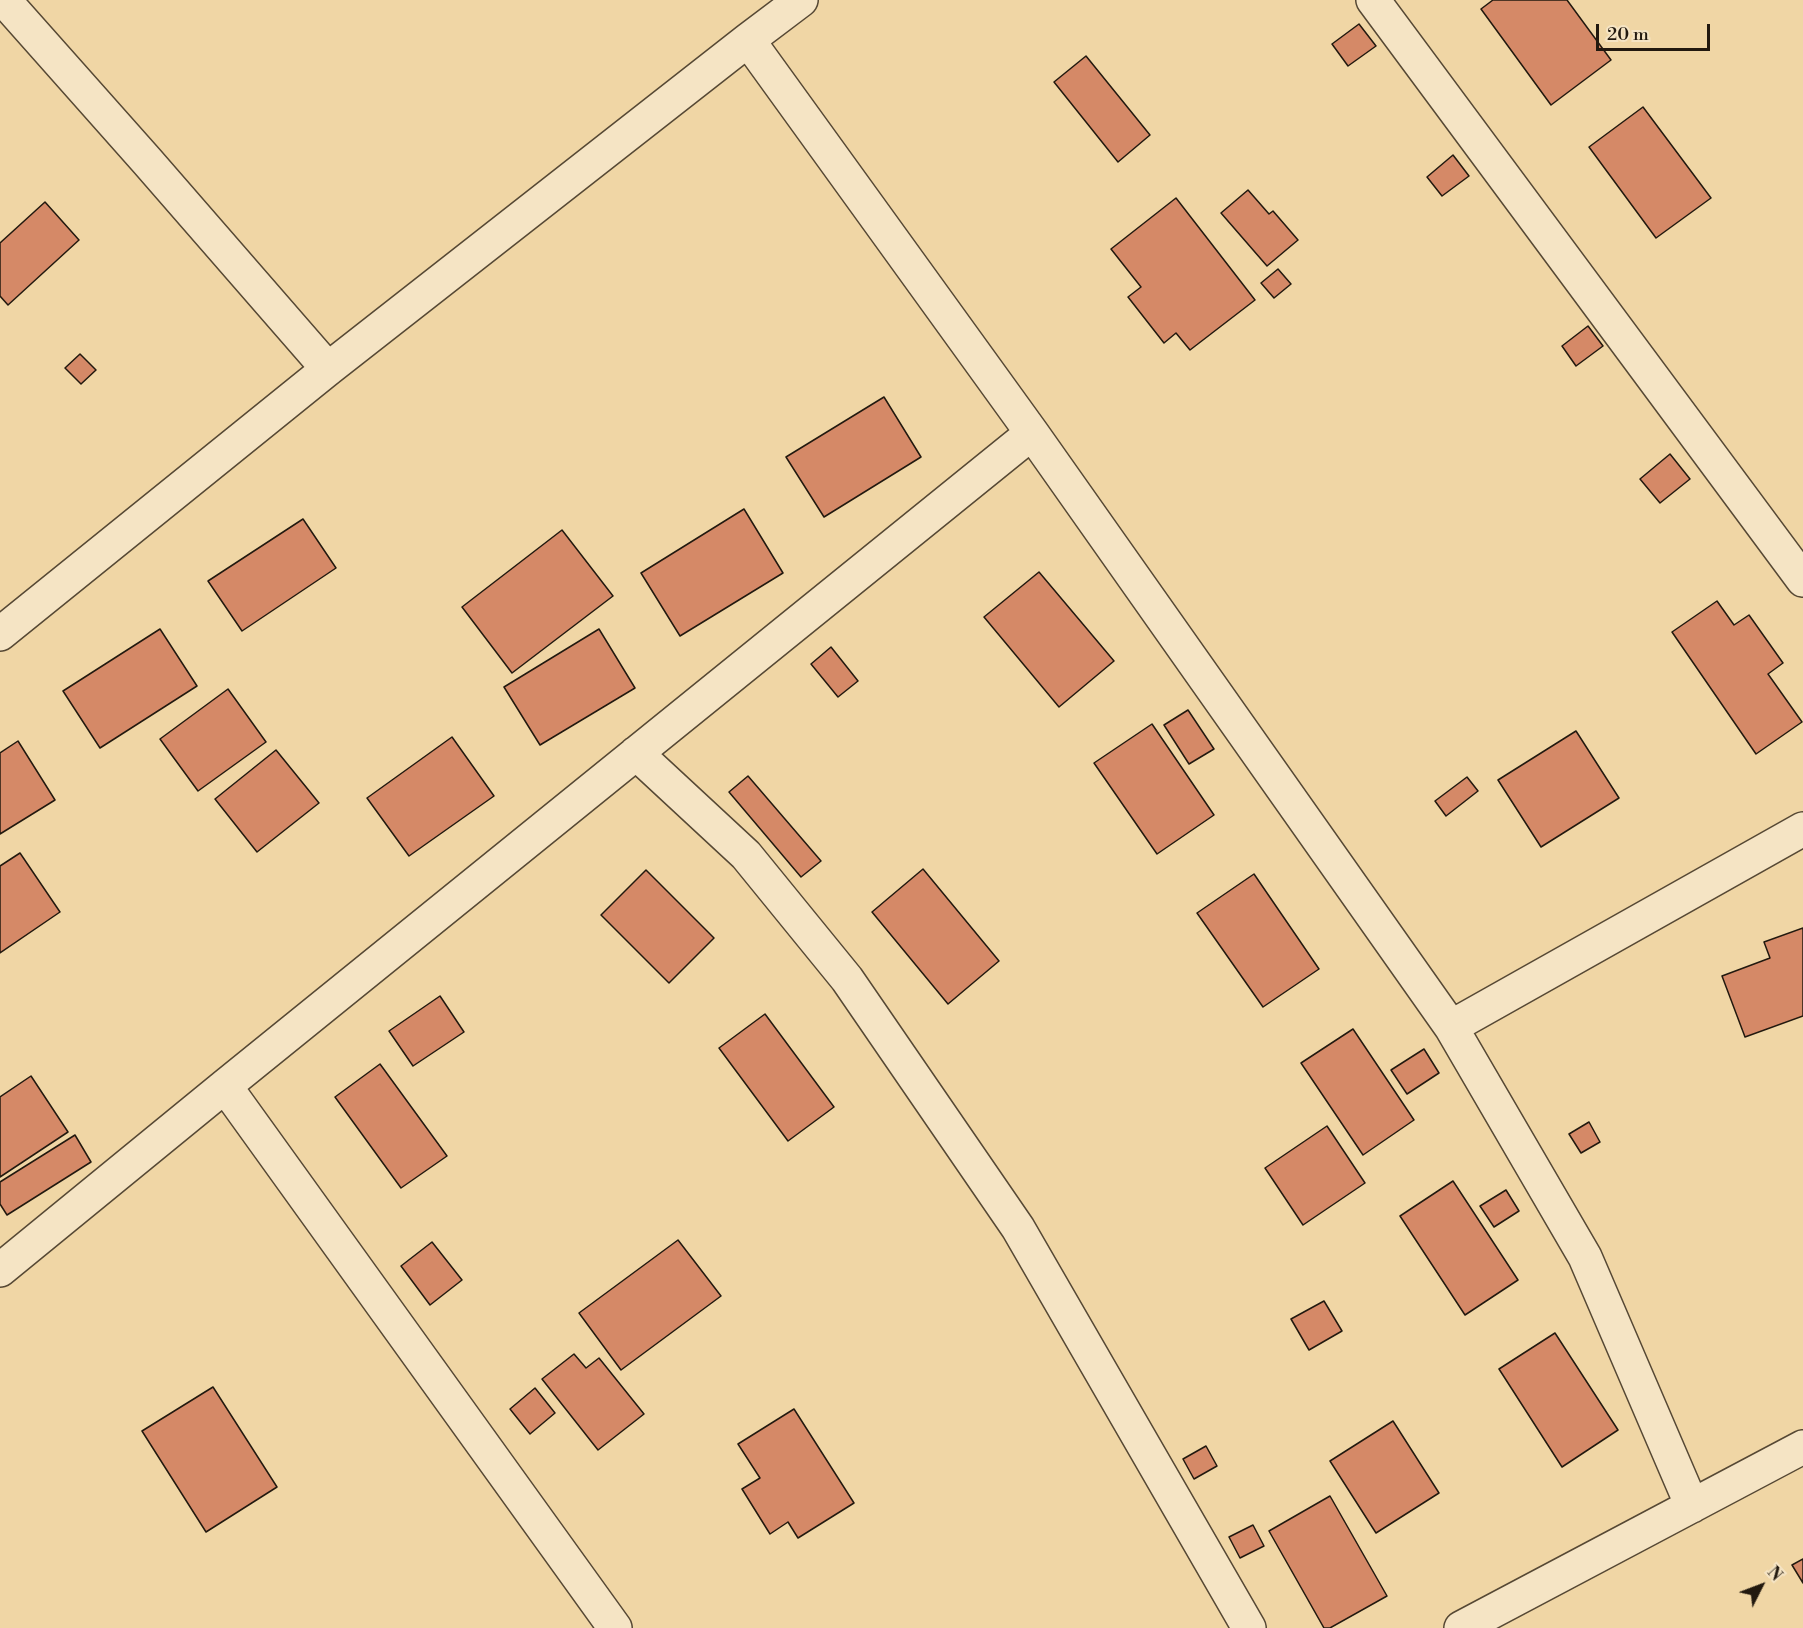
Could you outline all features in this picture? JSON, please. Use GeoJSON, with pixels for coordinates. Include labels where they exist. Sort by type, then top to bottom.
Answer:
{"type":"FeatureCollection","features":[{"type":"Feature","properties":{"kind":"street"},"geometry":{"type":"LineString","coordinates":[[4,0],[328,369]]}},
{"type":"Feature","properties":{"kind":"street"},"geometry":{"type":"LineString","coordinates":[[0,634],[328,369],[748,39],[801,0]]}},
{"type":"Feature","properties":{"kind":"street"},"geometry":{"type":"LineString","coordinates":[[1373,0],[1803,580]]}},
{"type":"Feature","properties":{"kind":"street"},"geometry":{"type":"LineString","coordinates":[[748,39],[1032,433],[1451,1026],[1585,1257],[1692,1506]]}},
{"type":"Feature","properties":{"kind":"street"},"geometry":{"type":"LineString","coordinates":[[0,1270],[1032,433]]}},
{"type":"Feature","properties":{"kind":"street"},"geometry":{"type":"LineString","coordinates":[[636,753],[746,855],[847,979],[1018,1228],[1249,1628]]}},
{"type":"Feature","properties":{"kind":"street"},"geometry":{"type":"LineString","coordinates":[[1451,1026],[1803,829]]}},
{"type":"Feature","properties":{"kind":"street"},"geometry":{"type":"LineString","coordinates":[[225,1086],[615,1628]]}},
{"type":"Feature","properties":{"kind":"street"},"geometry":{"type":"LineString","coordinates":[[1461,1628],[1803,1447]]}},
{"type":"Feature","properties":{"kind":"building"},"geometry":{"type":"Polygon","coordinates":[[[1493,0],[1567,0],[1611,60],[1551,105],[1481,9],[1493,0]]]}},
{"type":"Feature","properties":{"kind":"building"},"geometry":{"type":"Polygon","coordinates":[[[1359,24],[1376,46],[1348,66],[1332,44],[1359,24]]]}},
{"type":"Feature","properties":{"kind":"building"},"geometry":{"type":"Polygon","coordinates":[[[1086,56],[1150,135],[1118,162],[1054,82],[1086,56]]]}},
{"type":"Feature","properties":{"kind":"building"},"geometry":{"type":"Polygon","coordinates":[[[1643,107],[1711,198],[1656,238],[1589,147],[1643,107]]]}},
{"type":"Feature","properties":{"kind":"building"},"geometry":{"type":"Polygon","coordinates":[[[1453,155],[1469,176],[1442,196],[1427,177],[1453,155]]]}},
{"type":"Feature","properties":{"kind":"building"},"geometry":{"type":"Polygon","coordinates":[[[1248,190],[1269,214],[1273,211],[1298,240],[1267,266],[1221,213],[1248,190]]]}},
{"type":"Feature","properties":{"kind":"building"},"geometry":{"type":"Polygon","coordinates":[[[1176,198],[1255,300],[1190,350],[1176,333],[1164,343],[1128,297],[1141,287],[1111,249],[1176,198]]]}},
{"type":"Feature","properties":{"kind":"building"},"geometry":{"type":"Polygon","coordinates":[[[45,202],[79,240],[8,305],[0,296],[0,243],[45,202]]]}},
{"type":"Feature","properties":{"kind":"building"},"geometry":{"type":"Polygon","coordinates":[[[1278,269],[1291,284],[1274,298],[1261,283],[1278,269]]]}},
{"type":"Feature","properties":{"kind":"building"},"geometry":{"type":"Polygon","coordinates":[[[1588,326],[1603,346],[1576,366],[1562,346],[1588,326]]]}},
{"type":"Feature","properties":{"kind":"building"},"geometry":{"type":"Polygon","coordinates":[[[80,354],[96,370],[81,384],[65,368],[80,354]]]}},
{"type":"Feature","properties":{"kind":"building"},"geometry":{"type":"Polygon","coordinates":[[[884,397],[921,457],[824,517],[786,457],[884,397]]]}},
{"type":"Feature","properties":{"kind":"building"},"geometry":{"type":"Polygon","coordinates":[[[1670,454],[1690,479],[1660,503],[1640,479],[1670,454]]]}},
{"type":"Feature","properties":{"kind":"building"},"geometry":{"type":"Polygon","coordinates":[[[744,509],[783,573],[680,636],[641,573],[744,509]]]}},
{"type":"Feature","properties":{"kind":"building"},"geometry":{"type":"Polygon","coordinates":[[[303,519],[336,568],[242,631],[208,581],[303,519]]]}},
{"type":"Feature","properties":{"kind":"building"},"geometry":{"type":"Polygon","coordinates":[[[562,530],[613,596],[512,673],[462,607],[562,530]]]}},
{"type":"Feature","properties":{"kind":"building"},"geometry":{"type":"Polygon","coordinates":[[[1039,572],[1114,661],[1059,707],[984,617],[1039,572]]]}},
{"type":"Feature","properties":{"kind":"building"},"geometry":{"type":"Polygon","coordinates":[[[1717,601],[1734,625],[1749,615],[1783,663],[1768,674],[1802,722],[1756,754],[1672,632],[1717,601]]]}},
{"type":"Feature","properties":{"kind":"building"},"geometry":{"type":"Polygon","coordinates":[[[160,629],[197,686],[100,748],[63,691],[160,629]]]}},
{"type":"Feature","properties":{"kind":"building"},"geometry":{"type":"Polygon","coordinates":[[[599,629],[635,688],[540,745],[504,687],[599,629]]]}},
{"type":"Feature","properties":{"kind":"building"},"geometry":{"type":"Polygon","coordinates":[[[831,647],[858,681],[838,697],[811,664],[831,647]]]}},
{"type":"Feature","properties":{"kind":"building"},"geometry":{"type":"Polygon","coordinates":[[[228,689],[266,742],[198,791],[160,739],[228,689]]]}},
{"type":"Feature","properties":{"kind":"building"},"geometry":{"type":"Polygon","coordinates":[[[1188,710],[1214,749],[1189,764],[1164,725],[1188,710]]]}},
{"type":"Feature","properties":{"kind":"building"},"geometry":{"type":"Polygon","coordinates":[[[1152,724],[1214,815],[1157,854],[1094,763],[1152,724]]]}},
{"type":"Feature","properties":{"kind":"building"},"geometry":{"type":"Polygon","coordinates":[[[1576,731],[1619,798],[1541,847],[1498,780],[1576,731]]]}},
{"type":"Feature","properties":{"kind":"building"},"geometry":{"type":"Polygon","coordinates":[[[452,737],[494,796],[409,856],[367,798],[452,737]]]}},
{"type":"Feature","properties":{"kind":"building"},"geometry":{"type":"Polygon","coordinates":[[[18,741],[55,800],[0,834],[0,753],[18,741]]]}},
{"type":"Feature","properties":{"kind":"building"},"geometry":{"type":"Polygon","coordinates":[[[276,750],[319,803],[257,852],[215,799],[276,750]]]}},
{"type":"Feature","properties":{"kind":"building"},"geometry":{"type":"Polygon","coordinates":[[[748,776],[821,861],[801,877],[729,792],[748,776]]]}},
{"type":"Feature","properties":{"kind":"building"},"geometry":{"type":"Polygon","coordinates":[[[1467,777],[1478,791],[1446,816],[1435,801],[1467,777]]]}},
{"type":"Feature","properties":{"kind":"building"},"geometry":{"type":"Polygon","coordinates":[[[20,853],[60,912],[0,953],[0,866],[20,853]]]}},
{"type":"Feature","properties":{"kind":"building"},"geometry":{"type":"Polygon","coordinates":[[[923,869],[999,961],[948,1004],[872,912],[923,869]]]}},
{"type":"Feature","properties":{"kind":"building"},"geometry":{"type":"Polygon","coordinates":[[[646,870],[714,938],[669,983],[601,915],[646,870]]]}},
{"type":"Feature","properties":{"kind":"building"},"geometry":{"type":"Polygon","coordinates":[[[1254,874],[1319,969],[1263,1007],[1197,913],[1254,874]]]}},
{"type":"Feature","properties":{"kind":"building"},"geometry":{"type":"Polygon","coordinates":[[[1803,928],[1803,1016],[1745,1037],[1722,976],[1770,958],[1764,942],[1803,928]]]}},
{"type":"Feature","properties":{"kind":"building"},"geometry":{"type":"Polygon","coordinates":[[[440,996],[464,1032],[413,1066],[389,1031],[440,996]]]}},
{"type":"Feature","properties":{"kind":"building"},"geometry":{"type":"Polygon","coordinates":[[[765,1014],[834,1107],[788,1141],[719,1048],[765,1014]]]}},
{"type":"Feature","properties":{"kind":"building"},"geometry":{"type":"Polygon","coordinates":[[[1353,1029],[1414,1120],[1363,1155],[1301,1063],[1353,1029]]]}},
{"type":"Feature","properties":{"kind":"building"},"geometry":{"type":"Polygon","coordinates":[[[1424,1049],[1439,1073],[1407,1094],[1391,1070],[1424,1049]]]}},
{"type":"Feature","properties":{"kind":"building"},"geometry":{"type":"Polygon","coordinates":[[[380,1064],[447,1156],[401,1188],[335,1097],[380,1064]]]}},
{"type":"Feature","properties":{"kind":"building"},"geometry":{"type":"Polygon","coordinates":[[[31,1076],[68,1132],[0,1177],[0,1097],[31,1076]]]}},
{"type":"Feature","properties":{"kind":"building"},"geometry":{"type":"Polygon","coordinates":[[[1589,1122],[1600,1142],[1581,1153],[1569,1134],[1589,1122]]]}},
{"type":"Feature","properties":{"kind":"building"},"geometry":{"type":"Polygon","coordinates":[[[1327,1126],[1365,1183],[1303,1225],[1265,1168],[1327,1126]]]}},
{"type":"Feature","properties":{"kind":"building"},"geometry":{"type":"Polygon","coordinates":[[[75,1135],[91,1162],[7,1215],[0,1204],[0,1182],[75,1135]]]}},
{"type":"Feature","properties":{"kind":"building"},"geometry":{"type":"Polygon","coordinates":[[[1453,1181],[1518,1280],[1465,1315],[1400,1216],[1453,1181]]]}},
{"type":"Feature","properties":{"kind":"building"},"geometry":{"type":"Polygon","coordinates":[[[1506,1190],[1519,1211],[1494,1227],[1480,1206],[1506,1190]]]}},
{"type":"Feature","properties":{"kind":"building"},"geometry":{"type":"Polygon","coordinates":[[[678,1240],[721,1296],[621,1370],[579,1313],[678,1240]]]}},
{"type":"Feature","properties":{"kind":"building"},"geometry":{"type":"Polygon","coordinates":[[[432,1242],[462,1280],[430,1305],[401,1266],[432,1242]]]}},
{"type":"Feature","properties":{"kind":"building"},"geometry":{"type":"Polygon","coordinates":[[[1324,1301],[1342,1331],[1309,1350],[1291,1319],[1324,1301]]]}},
{"type":"Feature","properties":{"kind":"building"},"geometry":{"type":"Polygon","coordinates":[[[1555,1333],[1618,1430],[1562,1467],[1499,1369],[1555,1333]]]}},
{"type":"Feature","properties":{"kind":"building"},"geometry":{"type":"Polygon","coordinates":[[[574,1354],[586,1368],[599,1358],[644,1414],[598,1450],[542,1379],[574,1354]]]}},
{"type":"Feature","properties":{"kind":"building"},"geometry":{"type":"Polygon","coordinates":[[[213,1387],[277,1487],[206,1532],[142,1431],[213,1387]]]}},
{"type":"Feature","properties":{"kind":"building"},"geometry":{"type":"Polygon","coordinates":[[[535,1388],[555,1413],[530,1434],[510,1409],[535,1388]]]}},
{"type":"Feature","properties":{"kind":"building"},"geometry":{"type":"Polygon","coordinates":[[[794,1409],[854,1503],[798,1538],[788,1522],[770,1534],[742,1489],[760,1478],[738,1444],[794,1409]]]}},
{"type":"Feature","properties":{"kind":"building"},"geometry":{"type":"Polygon","coordinates":[[[1393,1421],[1439,1493],[1376,1533],[1330,1461],[1393,1421]]]}},
{"type":"Feature","properties":{"kind":"building"},"geometry":{"type":"Polygon","coordinates":[[[1206,1446],[1217,1466],[1194,1479],[1183,1459],[1206,1446]]]}},
{"type":"Feature","properties":{"kind":"building"},"geometry":{"type":"Polygon","coordinates":[[[1330,1496],[1387,1596],[1330,1628],[1324,1628],[1269,1531],[1330,1496]]]}},
{"type":"Feature","properties":{"kind":"building"},"geometry":{"type":"Polygon","coordinates":[[[1253,1525],[1264,1546],[1240,1558],[1229,1537],[1253,1525]]]}},
{"type":"Feature","properties":{"kind":"building"},"geometry":{"type":"Polygon","coordinates":[[[1803,1559],[1803,1583],[1792,1565],[1803,1559]]]}}]}
